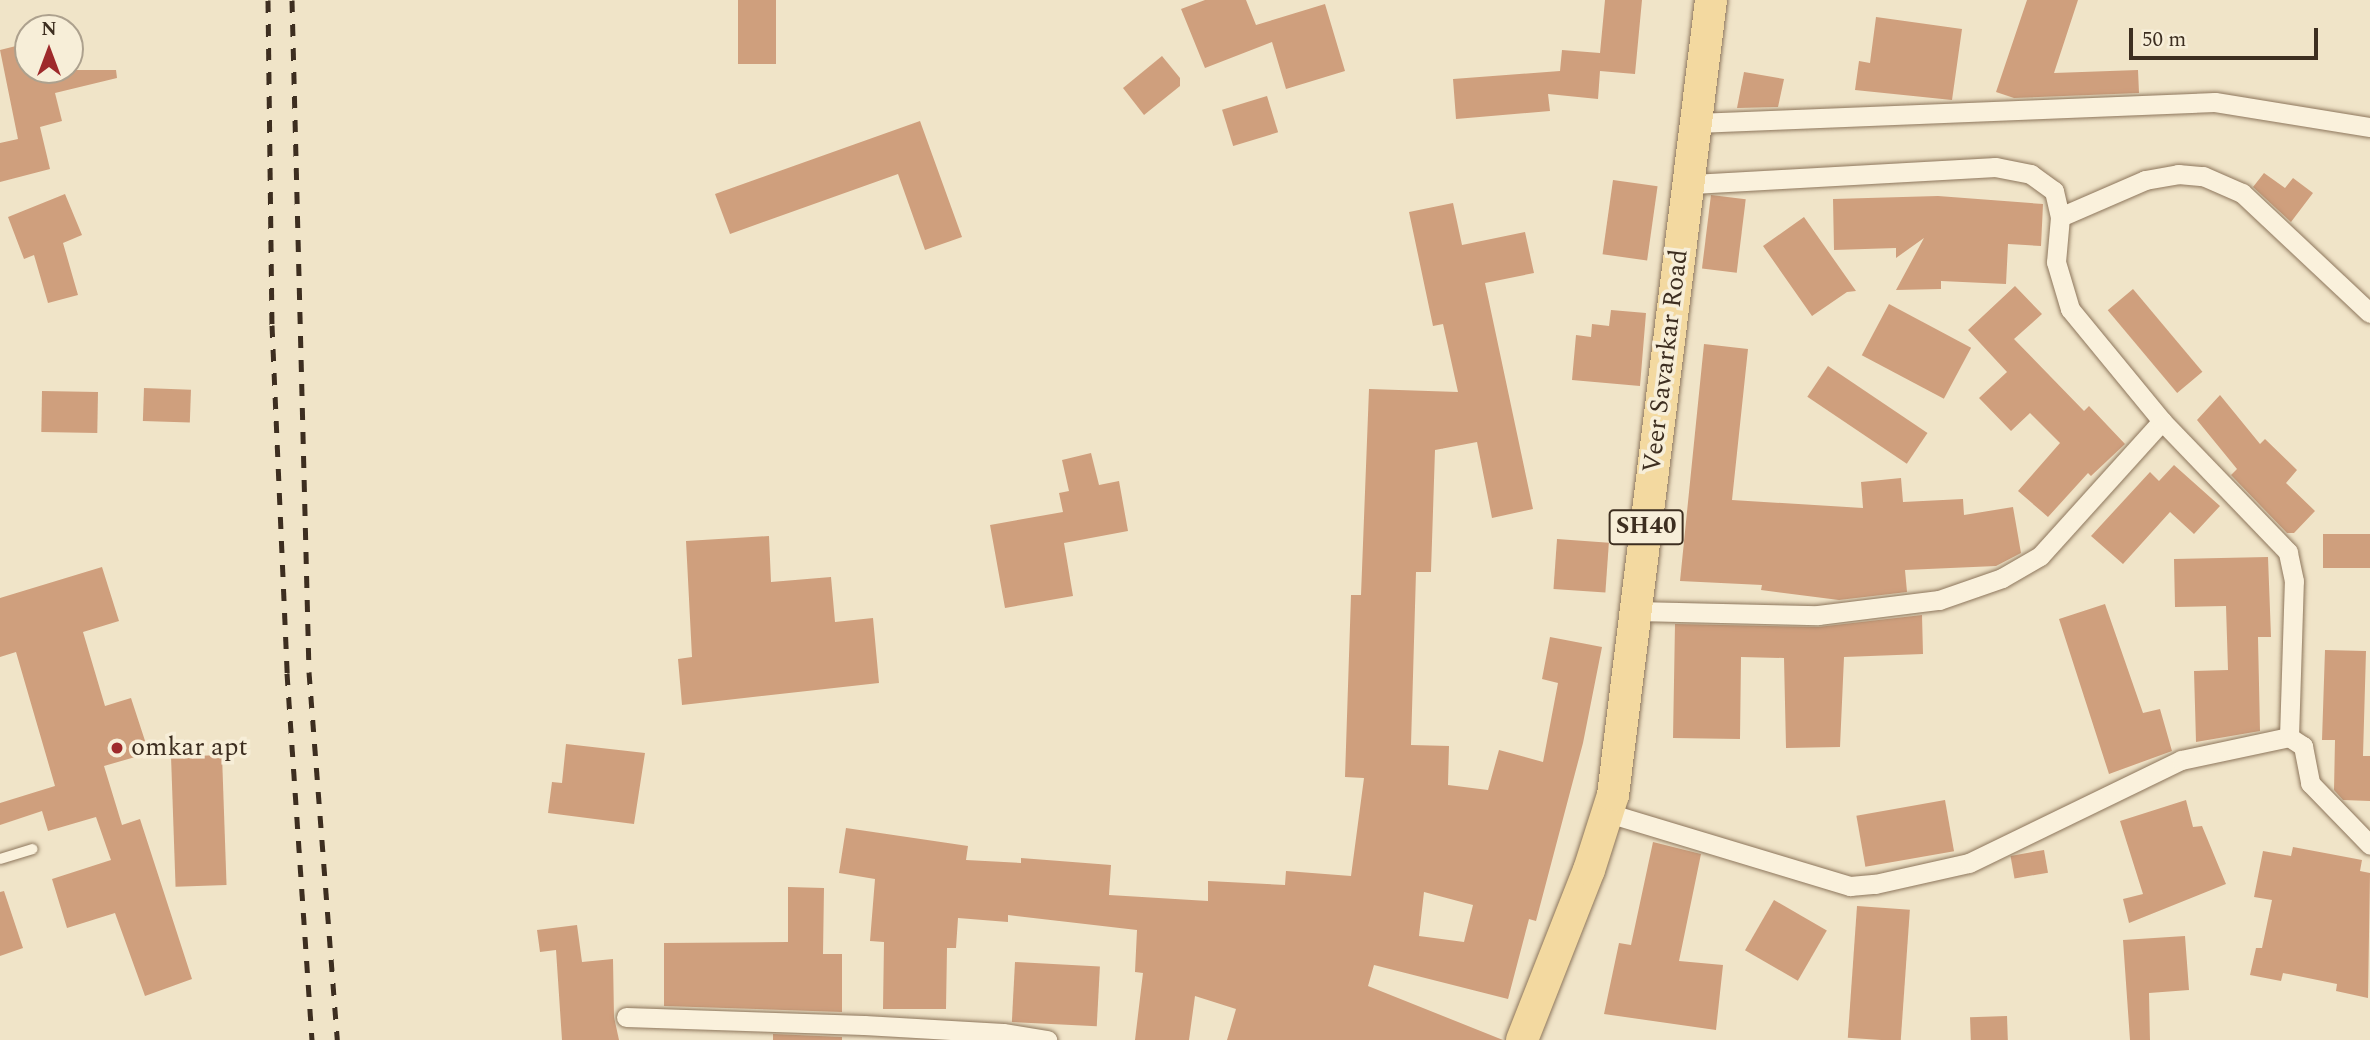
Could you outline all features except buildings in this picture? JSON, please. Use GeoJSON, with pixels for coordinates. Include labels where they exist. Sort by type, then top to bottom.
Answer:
{"type":"FeatureCollection","features":[{"type":"Feature","properties":{"kind":"main road","name":"Veer Savarkar Road"},"geometry":{"type":"LineString","coordinates":[[1522,1040],[1608,813],[1636,611],[1711,0]]}},
{"type":"Feature","properties":{"kind":"street"},"geometry":{"type":"LineString","coordinates":[[1696,123],[2215,102],[2370,127]]}},
{"type":"Feature","properties":{"kind":"street"},"geometry":{"type":"LineString","coordinates":[[1688,184],[1995,167],[2031,174],[2054,191],[2060,217],[2056,262],[2070,309],[2162,421],[2288,552],[2294,581],[2289,737]]}},
{"type":"Feature","properties":{"kind":"street"},"geometry":{"type":"LineString","coordinates":[[2060,217],[2145,180],[2178,174],[2203,176],[2242,193],[2370,313]]}},
{"type":"Feature","properties":{"kind":"street"},"geometry":{"type":"LineString","coordinates":[[1636,611],[1818,615],[1939,600],[2002,578],[2040,556],[2162,421]]}},
{"type":"Feature","properties":{"kind":"street"},"geometry":{"type":"LineString","coordinates":[[1608,813],[1850,886],[1875,884],[1969,863],[2181,760],[2289,737],[2303,746],[2310,783],[2370,845]]}},
{"type":"Feature","properties":{"kind":"street"},"geometry":{"type":"LineString","coordinates":[[626,1017],[864,1025],[1003,1033],[1047,1040]]}},
{"type":"Feature","properties":{"kind":"lane"},"geometry":{"type":"LineString","coordinates":[[0,859],[32,849]]}},
{"type":"Feature","properties":{"kind":"railway"},"geometry":{"type":"LineString","coordinates":[[268,0],[272,325],[287,673],[312,1040]]}},
{"type":"Feature","properties":{"kind":"railway"},"geometry":{"type":"LineString","coordinates":[[292,0],[309,672],[337,1040]]}},
{"type":"Feature","properties":{"kind":"place","name":"omkar apt"},"geometry":{"type":"Point","coordinates":[117,748]}}]}
